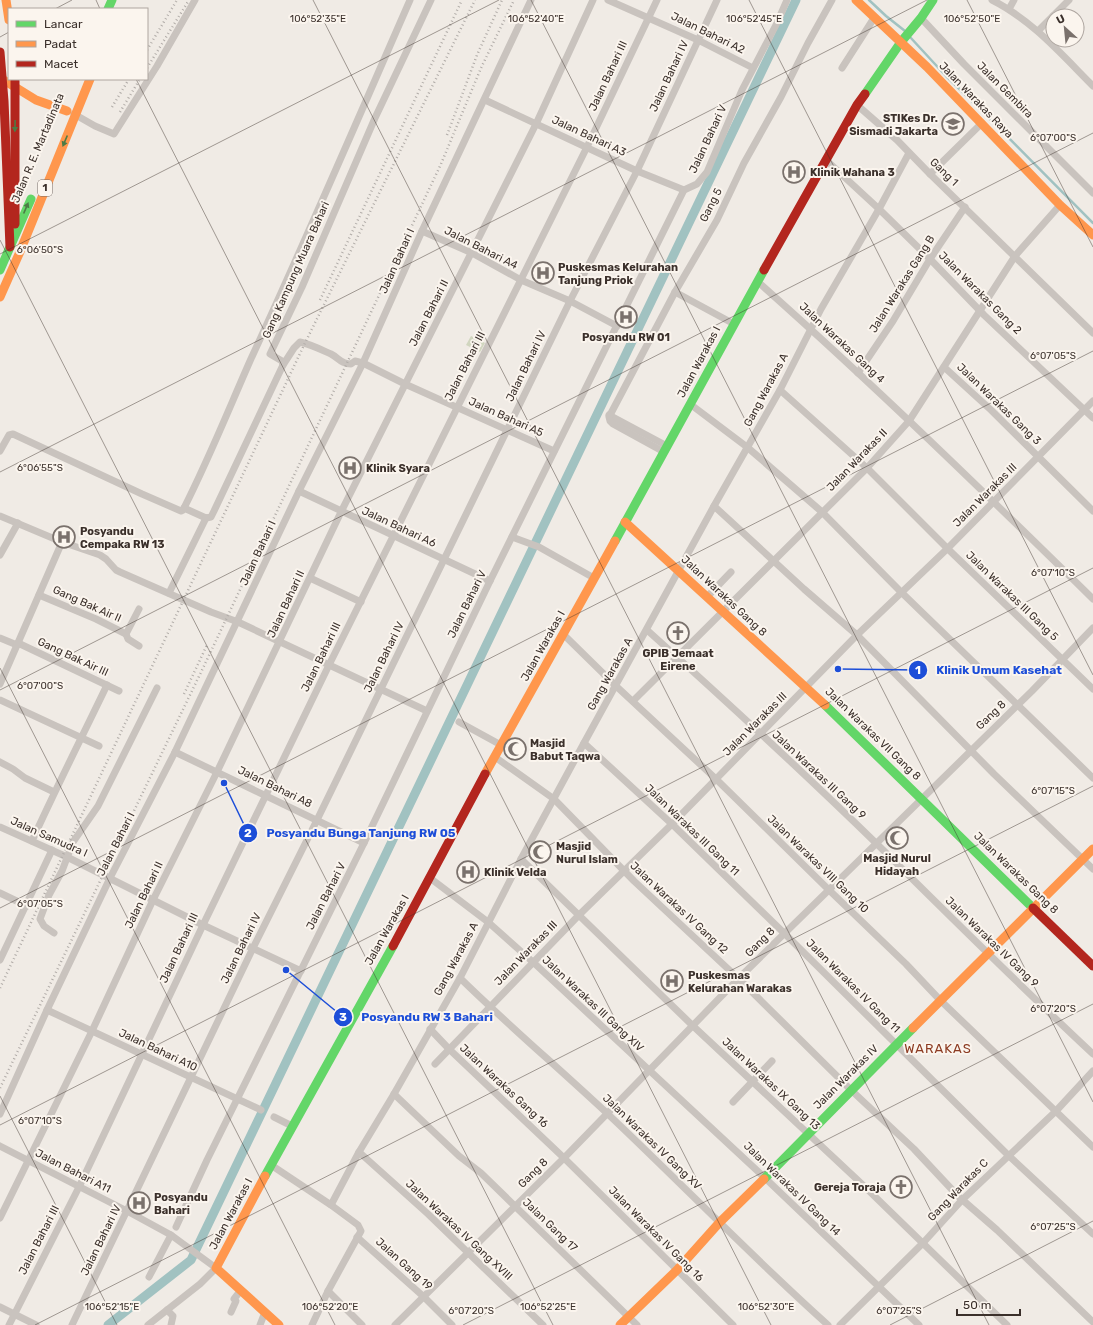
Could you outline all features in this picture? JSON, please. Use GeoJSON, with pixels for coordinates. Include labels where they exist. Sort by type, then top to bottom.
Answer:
{"type":"FeatureCollection","features":[{"type":"Feature","properties":{"kind":"main road"},"geometry":{"type":"LineString","coordinates":[[6,0],[8,13]]}},
{"type":"Feature","properties":{"kind":"main road","name":"Jalan Warakas Raya"},"geometry":{"type":"LineString","coordinates":[[856,0],[874,18],[902,40],[1060,205],[1093,235]]}},
{"type":"Feature","properties":{"kind":"main road","name":"Jalan Warakas I"},"geometry":{"type":"LineString","coordinates":[[212,1265],[240,1221],[430,878],[501,745],[857,105],[902,40],[921,18],[933,0]]}},
{"type":"Feature","properties":{"kind":"main road"},"geometry":{"type":"LineString","coordinates":[[0,52],[6,197],[10,247],[14,266]]}},
{"type":"Feature","properties":{"kind":"main road"},"geometry":{"type":"LineString","coordinates":[[2,79],[15,83],[36,100],[71,113]]}},
{"type":"Feature","properties":{"kind":"main road","name":"Jalan R. E. Martadinata"},"geometry":{"type":"LineString","coordinates":[[0,297],[19,254],[71,113],[89,80]]}},
{"type":"Feature","properties":{"kind":"main road"},"geometry":{"type":"LineString","coordinates":[[15,83],[14,169],[16,234],[19,254]]}},
{"type":"Feature","properties":{"kind":"main road","name":"Jalan R. E. Martadinata"},"geometry":{"type":"LineString","coordinates":[[61,125],[71,113],[72,98]]}},
{"type":"Feature","properties":{"kind":"main road","name":"Jalan R. E. Martadinata"},"geometry":{"type":"LineString","coordinates":[[0,270],[34,191]]}},
{"type":"Feature","properties":{"kind":"main road","name":"Jalan Warakas Gang 8"},"geometry":{"type":"LineString","coordinates":[[626,522],[807,687]]}},
{"type":"Feature","properties":{"kind":"main road","name":"Jalan Warakas VII Gang 8"},"geometry":{"type":"LineString","coordinates":[[807,687],[922,798]]}},
{"type":"Feature","properties":{"kind":"main road","name":"Jalan Warakas Gang 8"},"geometry":{"type":"LineString","coordinates":[[922,798],[1093,966]]}},
{"type":"Feature","properties":{"kind":"main road","name":"Jalan Warakas IV"},"geometry":{"type":"LineString","coordinates":[[620,1325],[677,1270],[719,1223],[896,1044],[1093,849]]}},
{"type":"Feature","properties":{"kind":"main road"},"geometry":{"type":"LineString","coordinates":[[212,1265],[279,1325]]}},
{"type":"Feature","properties":{"kind":"street"},"geometry":{"type":"LineString","coordinates":[[71,113],[114,134],[157,66],[195,0]]}},
{"type":"Feature","properties":{"kind":"street","name":"Gang Kampung Muara Bahari"},"geometry":{"type":"LineString","coordinates":[[184,508],[205,465],[410,0]]}},
{"type":"Feature","properties":{"kind":"street","name":"Gang Kampung Muara Bahari"},"geometry":{"type":"LineString","coordinates":[[283,365],[282,361],[270,354],[302,287],[375,118],[431,0]]}},
{"type":"Feature","properties":{"kind":"street","name":"Jalan Bahari I"},"geometry":{"type":"LineString","coordinates":[[0,1114],[47,1010],[110,878],[175,752],[299,491],[362,363],[422,231],[532,0]]}},
{"type":"Feature","properties":{"kind":"street","name":"Jalan Bahari II"},"geometry":{"type":"LineString","coordinates":[[0,1218],[92,1031],[153,900],[280,642],[341,512],[536,124],[593,0]]}},
{"type":"Feature","properties":{"kind":"street","name":"Jalan Bahari A2"},"geometry":{"type":"LineString","coordinates":[[608,0],[698,40],[753,68]]}},
{"type":"Feature","properties":{"kind":"street","name":"Jalan Bahari III"},"geometry":{"type":"LineString","coordinates":[[9,1325],[78,1187],[329,665],[587,147],[649,18],[656,0]]}},
{"type":"Feature","properties":{"kind":"street","name":"Jalan Bahari IV"},"geometry":{"type":"LineString","coordinates":[[72,1325],[253,948],[570,301],[637,171],[717,0]]}},
{"type":"Feature","properties":{"kind":"street","name":"Jalan Bahari V"},"geometry":{"type":"LineString","coordinates":[[176,1227],[237,1099],[364,843],[554,451],[684,190],[697,184],[707,172],[742,90],[777,23],[787,0]]}},
{"type":"Feature","properties":{"kind":"street","name":"Gang 5"},"geometry":{"type":"LineString","coordinates":[[666,449],[613,424],[609,417],[675,292],[717,220],[744,163],[781,97],[808,43],[832,0]]}},
{"type":"Feature","properties":{"kind":"street"},"geometry":{"type":"LineString","coordinates":[[992,0],[1009,9],[1038,31],[1093,86]]}},
{"type":"Feature","properties":{"kind":"street"},"geometry":{"type":"LineString","coordinates":[[1009,9],[1014,0]]}},
{"type":"Feature","properties":{"kind":"street"},"geometry":{"type":"LineString","coordinates":[[1061,8],[1069,0]]}},
{"type":"Feature","properties":{"kind":"street"},"geometry":{"type":"LineString","coordinates":[[842,68],[874,18]]}},
{"type":"Feature","properties":{"kind":"street","name":"Jalan Gembira"},"geometry":{"type":"LineString","coordinates":[[921,18],[964,64],[1093,193]]}},
{"type":"Feature","properties":{"kind":"street"},"geometry":{"type":"LineString","coordinates":[[1038,31],[1045,24]]}},
{"type":"Feature","properties":{"kind":"street","name":"Jalan Bahari A3"},"geometry":{"type":"LineString","coordinates":[[485,100],[637,171],[684,190]]}},
{"type":"Feature","properties":{"kind":"street","name":"Gang 1"},"geometry":{"type":"LineString","coordinates":[[857,105],[883,127],[1093,333]]}},
{"type":"Feature","properties":{"kind":"street"},"geometry":{"type":"LineString","coordinates":[[930,174],[982,124]]}},
{"type":"Feature","properties":{"kind":"street","name":"Gang Warakas A"},"geometry":{"type":"LineString","coordinates":[[331,1205],[359,1152],[460,978],[521,859],[584,743],[714,506],[780,390],[821,309],[879,209],[909,153]]}},
{"type":"Feature","properties":{"kind":"street","name":"Jalan Warakas Gang 2"},"geometry":{"type":"LineString","coordinates":[[826,160],[879,209],[980,311],[1093,418]]}},
{"type":"Feature","properties":{"kind":"street","name":"Jalan Warakas II"},"geometry":{"type":"LineString","coordinates":[[633,701],[676,656],[866,468],[909,421],[1015,256],[1060,205]]}},
{"type":"Feature","properties":{"kind":"street","name":"Jalan Warakas Gang B"},"geometry":{"type":"LineString","coordinates":[[858,373],[893,321],[930,259],[965,207]]}},
{"type":"Feature","properties":{"kind":"street","name":"Jalan Bahari A4"},"geometry":{"type":"LineString","coordinates":[[422,231],[472,253],[520,280],[570,301],[617,326]]}},
{"type":"Feature","properties":{"kind":"street","name":"Jalan Warakas Gang 4"},"geometry":{"type":"LineString","coordinates":[[758,282],[811,328],[994,502],[1093,599]]}},
{"type":"Feature","properties":{"kind":"street"},"geometry":{"type":"LineString","coordinates":[[675,292],[734,324]]}},
{"type":"Feature","properties":{"kind":"street","name":"Jalan Bahari A5"},"geometry":{"type":"LineString","coordinates":[[283,365],[294,348],[300,342],[305,343],[332,355],[341,363],[351,364],[355,361],[362,363],[554,451]]}},
{"type":"Feature","properties":{"kind":"street"},"geometry":{"type":"LineString","coordinates":[[257,348],[270,354]]}},
{"type":"Feature","properties":{"kind":"street"},"geometry":{"type":"LineString","coordinates":[[169,593],[206,518],[210,517],[214,511],[283,365]]}},
{"type":"Feature","properties":{"kind":"street","name":"Jalan Warakas Gang 3"},"geometry":{"type":"LineString","coordinates":[[944,367],[991,410],[1093,511]]}},
{"type":"Feature","properties":{"kind":"street"},"geometry":{"type":"LineString","coordinates":[[780,390],[866,468]]}},
{"type":"Feature","properties":{"kind":"street","name":"Jalan Warakas III"},"geometry":{"type":"LineString","coordinates":[[435,1064],[579,915],[672,824],[857,635],[994,502],[1093,401]]}},
{"type":"Feature","properties":{"kind":"street"},"geometry":{"type":"LineString","coordinates":[[690,404],[747,447],[822,512],[1093,778]]}},
{"type":"Feature","properties":{"kind":"street"},"geometry":{"type":"LineString","coordinates":[[0,451],[9,434],[13,434],[181,511],[184,508],[206,518]]}},
{"type":"Feature","properties":{"kind":"street","name":"Jalan Warakas III Gang 5"},"geometry":{"type":"LineString","coordinates":[[866,468],[947,549],[1093,689]]}},
{"type":"Feature","properties":{"kind":"street","name":"Jalan Bahari A6"},"geometry":{"type":"LineString","coordinates":[[299,491],[490,581]]}},
{"type":"Feature","properties":{"kind":"street"},"geometry":{"type":"LineString","coordinates":[[714,506],[773,561],[857,635],[971,750],[1093,869]]}},
{"type":"Feature","properties":{"kind":"street"},"geometry":{"type":"LineString","coordinates":[[0,516],[62,542],[100,555],[116,570],[211,612],[238,622],[427,711]]}},
{"type":"Feature","properties":{"kind":"street"},"geometry":{"type":"LineString","coordinates":[[0,555],[18,523]]}},
{"type":"Feature","properties":{"kind":"street"},"geometry":{"type":"LineString","coordinates":[[512,537],[524,540],[539,547],[594,578]]}},
{"type":"Feature","properties":{"kind":"street"},"geometry":{"type":"LineString","coordinates":[[0,684],[62,542]]}},
{"type":"Feature","properties":{"kind":"street"},"geometry":{"type":"LineString","coordinates":[[707,597],[731,572]]}},
{"type":"Feature","properties":{"kind":"street"},"geometry":{"type":"LineString","coordinates":[[310,578],[360,602]]}},
{"type":"Feature","properties":{"kind":"street","name":"Gang Bak Air II"},"geometry":{"type":"LineString","coordinates":[[39,595],[96,619],[126,634],[128,639],[139,646]]}},
{"type":"Feature","properties":{"kind":"street"},"geometry":{"type":"LineString","coordinates":[[126,634],[139,609]]}},
{"type":"Feature","properties":{"kind":"street","name":"Gang 8"},"geometry":{"type":"LineString","coordinates":[[395,1325],[564,1158],[692,1025],[784,933],[1018,705],[1093,628]]}},
{"type":"Feature","properties":{"kind":"street","name":"Jalan Warakas III Gang 9"},"geometry":{"type":"LineString","coordinates":[[647,630],[877,844]]}},
{"type":"Feature","properties":{"kind":"street","name":"Jalan Warakas VIII Gang 10"},"geometry":{"type":"LineString","coordinates":[[563,634],[597,665],[616,686],[716,779],[906,964],[940,1000],[1093,1147]]}},
{"type":"Feature","properties":{"kind":"street","name":"Gang Bak Air III"},"geometry":{"type":"LineString","coordinates":[[0,638],[18,644],[119,691]]}},
{"type":"Feature","properties":{"kind":"street"},"geometry":{"type":"LineString","coordinates":[[32,841],[54,792],[107,685]]}},
{"type":"Feature","properties":{"kind":"street"},"geometry":{"type":"LineString","coordinates":[[54,932],[44,926],[40,919],[49,895],[68,857],[73,842],[98,806],[157,688]]}},
{"type":"Feature","properties":{"kind":"street"},"geometry":{"type":"LineString","coordinates":[[0,700],[99,746]]}},
{"type":"Feature","properties":{"kind":"street"},"geometry":{"type":"LineString","coordinates":[[459,722],[501,745]]}},
{"type":"Feature","properties":{"kind":"street","name":"Jalan Warakas III Gang 11"},"geometry":{"type":"LineString","coordinates":[[584,743],[672,824],[784,933]]}},
{"type":"Feature","properties":{"kind":"street","name":"Jalan Bahari A8"},"geometry":{"type":"LineString","coordinates":[[175,752],[364,843]]}},
{"type":"Feature","properties":{"kind":"street","name":"Jalan Warakas IV Gang 12"},"geometry":{"type":"LineString","coordinates":[[495,757],[554,799],[624,871],[739,978],[851,1090],[914,1149],[962,1200],[997,1230],[1093,1322]]}},
{"type":"Feature","properties":{"kind":"street"},"geometry":{"type":"LineString","coordinates":[[0,762],[25,778],[54,792]]}},
{"type":"Feature","properties":{"kind":"street","name":"Jalan Samudra I"},"geometry":{"type":"LineString","coordinates":[[0,827],[68,857],[203,925],[301,971]]}},
{"type":"Feature","properties":{"kind":"street","name":"Jalan Warakas IV Gang 9"},"geometry":{"type":"LineString","coordinates":[[877,844],[987,953],[1093,1054]]}},
{"type":"Feature","properties":{"kind":"street"},"geometry":{"type":"LineString","coordinates":[[1,957],[27,906],[52,850]]}},
{"type":"Feature","properties":{"kind":"street","name":"Jalan Warakas IX Gang 13"},"geometry":{"type":"LineString","coordinates":[[521,859],[692,1025],[808,1133],[1007,1325]]}},
{"type":"Feature","properties":{"kind":"street","name":"Jalan Warakas III Gang XIV"},"geometry":{"type":"LineString","coordinates":[[430,878],[488,922],[649,1070]]}},
{"type":"Feature","properties":{"kind":"street"},"geometry":{"type":"LineString","coordinates":[[0,893],[27,906]]}},
{"type":"Feature","properties":{"kind":"street","name":"Jalan Warakas IV Gang 11"},"geometry":{"type":"LineString","coordinates":[[784,933],[1008,1155],[1093,1234]]}},
{"type":"Feature","properties":{"kind":"street","name":"Jalan Warakas IV Gang XV"},"geometry":{"type":"LineString","coordinates":[[460,978],[607,1113],[719,1223],[828,1325]]}},
{"type":"Feature","properties":{"kind":"street","name":"Jalan Bahari A10"},"geometry":{"type":"LineString","coordinates":[[47,1010],[260,1110]]}},
{"type":"Feature","properties":{"kind":"street","name":"Jalan Warakas Gang 16"},"geometry":{"type":"LineString","coordinates":[[430,1029],[449,1049],[564,1158]]}},
{"type":"Feature","properties":{"kind":"street"},"geometry":{"type":"LineString","coordinates":[[733,1102],[772,1061]]}},
{"type":"Feature","properties":{"kind":"street","name":"Jalan Warakas IV Gang 14"},"geometry":{"type":"LineString","coordinates":[[649,1070],[765,1178],[918,1325]]}},
{"type":"Feature","properties":{"kind":"street","name":"Gang Warakas C"},"geometry":{"type":"LineString","coordinates":[[840,1325],[923,1243],[962,1200],[1056,1111],[1093,1071]]}},
{"type":"Feature","properties":{"kind":"street","name":"Jalan Gang 17"},"geometry":{"type":"LineString","coordinates":[[394,1094],[459,1156],[481,1173],[637,1325]]}},
{"type":"Feature","properties":{"kind":"street"},"geometry":{"type":"LineString","coordinates":[[274,1116],[292,1126]]}},
{"type":"Feature","properties":{"kind":"street","name":"Jalan Bahari A11"},"geometry":{"type":"LineString","coordinates":[[0,1146],[171,1235],[212,1265]]}},
{"type":"Feature","properties":{"kind":"street","name":"Jalan Warakas IV Gang XVIII"},"geometry":{"type":"LineString","coordinates":[[359,1152],[428,1214],[543,1325]]}},
{"type":"Feature","properties":{"kind":"street","name":"Jalan Warakas IV Gang 16"},"geometry":{"type":"LineString","coordinates":[[564,1158],[733,1325]]}},
{"type":"Feature","properties":{"kind":"street"},"geometry":{"type":"LineString","coordinates":[[271,1165],[331,1205],[358,1225],[361,1231],[328,1291],[312,1325]]}},
{"type":"Feature","properties":{"kind":"street"},"geometry":{"type":"LineString","coordinates":[[149,1277],[171,1235]]}},
{"type":"Feature","properties":{"kind":"street","name":"Jalan Gang 19"},"geometry":{"type":"LineString","coordinates":[[357,1237],[424,1297],[452,1325]]}},
{"type":"Feature","properties":{"kind":"street"},"geometry":{"type":"LineString","coordinates":[[148,1325],[200,1284],[212,1265]]}},
{"type":"Feature","properties":{"kind":"street"},"geometry":{"type":"LineString","coordinates":[[231,1312],[236,1301],[234,1299],[241,1290]]}},
{"type":"Feature","properties":{"kind":"street"},"geometry":{"type":"LineString","coordinates":[[328,1291],[362,1325]]}},
{"type":"Feature","properties":{"kind":"street"},"geometry":{"type":"LineString","coordinates":[[0,1307],[36,1325]]}},
{"type":"Feature","properties":{"kind":"street"},"geometry":{"type":"LineString","coordinates":[[167,1310],[173,1316],[171,1325]]}},
{"type":"Feature","properties":{"kind":"street"},"geometry":{"type":"LineString","coordinates":[[260,1325],[265,1312]]}},
{"type":"Feature","properties":{"kind":"green space"},"geometry":{"type":"Polygon","coordinates":[[[471,336],[485,343],[480,352],[466,345],[471,336]]]}},
{"type":"Feature","properties":{"kind":"waterway"},"geometry":{"type":"LineString","coordinates":[[108,1325],[191,1260],[796,0]]}},
{"type":"Feature","properties":{"kind":"waterway"},"geometry":{"type":"LineString","coordinates":[[869,0],[905,31]]}},
{"type":"Feature","properties":{"kind":"waterway"},"geometry":{"type":"LineString","coordinates":[[910,37],[946,76],[1093,223]]}},
{"type":"Feature","properties":{"kind":"railway"},"geometry":{"type":"LineString","coordinates":[[148,48],[177,0]]}},
{"type":"Feature","properties":{"kind":"railway"},"geometry":{"type":"LineString","coordinates":[[148,66],[189,0]]}},
{"type":"Feature","properties":{"kind":"railway"},"geometry":{"type":"LineString","coordinates":[[320,300],[462,0]]}},
{"type":"Feature","properties":{"kind":"railway"},"geometry":{"type":"LineString","coordinates":[[0,988],[305,343],[475,0]]}},
{"type":"Feature","properties":{"kind":"railway"},"geometry":{"type":"LineString","coordinates":[[447,135],[477,55],[502,0]]}},
{"type":"Feature","properties":{"kind":"railway"},"geometry":{"type":"LineString","coordinates":[[0,1088],[204,666],[441,164],[481,68],[514,0]]}},
{"type":"Feature","properties":{"kind":"railway"},"geometry":{"type":"LineString","coordinates":[[112,107],[128,80]]}},
{"type":"Feature","properties":{"kind":"railway"},"geometry":{"type":"LineString","coordinates":[[120,112],[139,80]]}},
{"type":"Feature","properties":{"kind":"railway"},"geometry":{"type":"LineString","coordinates":[[184,694],[207,645]]}},
{"type":"Feature","properties":{"kind":"traffic: fast"},"geometry":{"type":"LineString","coordinates":[[108,8],[112,0]]}},
{"type":"Feature","properties":{"kind":"traffic: fast"},"geometry":{"type":"LineString","coordinates":[[865,94],[901,42],[921,18],[933,0]]}},
{"type":"Feature","properties":{"kind":"traffic: fast"},"geometry":{"type":"LineString","coordinates":[[0,270],[31,199]]}},
{"type":"Feature","properties":{"kind":"traffic: fast"},"geometry":{"type":"LineString","coordinates":[[615,541],[764,270]]}},
{"type":"Feature","properties":{"kind":"traffic: fast"},"geometry":{"type":"LineString","coordinates":[[825,705],[1033,908]]}},
{"type":"Feature","properties":{"kind":"traffic: fast"},"geometry":{"type":"LineString","coordinates":[[265,1176],[393,946]]}},
{"type":"Feature","properties":{"kind":"traffic: fast"},"geometry":{"type":"LineString","coordinates":[[764,1179],[913,1028]]}},
{"type":"Feature","properties":{"kind":"traffic: slow"},"geometry":{"type":"LineString","coordinates":[[6,0],[8,13]]}},
{"type":"Feature","properties":{"kind":"traffic: slow"},"geometry":{"type":"LineString","coordinates":[[856,0],[927,67],[1060,205],[1093,235]]}},
{"type":"Feature","properties":{"kind":"traffic: slow"},"geometry":{"type":"LineString","coordinates":[[2,79],[36,100],[67,111]]}},
{"type":"Feature","properties":{"kind":"traffic: slow"},"geometry":{"type":"LineString","coordinates":[[0,297],[90,80]]}},
{"type":"Feature","properties":{"kind":"traffic: slow"},"geometry":{"type":"LineString","coordinates":[[625,522],[825,705]]}},
{"type":"Feature","properties":{"kind":"traffic: slow"},"geometry":{"type":"LineString","coordinates":[[485,774],[615,541]]}},
{"type":"Feature","properties":{"kind":"traffic: slow"},"geometry":{"type":"LineString","coordinates":[[913,1028],[1093,849]]}},
{"type":"Feature","properties":{"kind":"traffic: slow"},"geometry":{"type":"LineString","coordinates":[[265,1176],[216,1268],[279,1325]]}},
{"type":"Feature","properties":{"kind":"traffic: slow"},"geometry":{"type":"LineString","coordinates":[[620,1325],[677,1270],[719,1223],[764,1179]]}},
{"type":"Feature","properties":{"kind":"traffic: jam"},"geometry":{"type":"LineString","coordinates":[[0,52],[4,101],[10,247]]}},
{"type":"Feature","properties":{"kind":"traffic: jam"},"geometry":{"type":"LineString","coordinates":[[15,81],[15,224]]}},
{"type":"Feature","properties":{"kind":"traffic: jam"},"geometry":{"type":"LineString","coordinates":[[764,270],[857,105],[865,94]]}},
{"type":"Feature","properties":{"kind":"traffic: jam"},"geometry":{"type":"LineString","coordinates":[[393,946],[485,774]]}},
{"type":"Feature","properties":{"kind":"traffic: jam"},"geometry":{"type":"LineString","coordinates":[[1033,908],[1093,966]]}},
{"type":"Feature","properties":{"kind":"place","name":"STIKes Dr. Sismadi Jakarta"},"geometry":{"type":"Point","coordinates":[953,124]}},
{"type":"Feature","properties":{"kind":"place","name":"Klinik Wahana 3"},"geometry":{"type":"Point","coordinates":[794,172]}},
{"type":"Feature","properties":{"kind":"place","name":"Puskesmas Kelurahan Tanjung Priok"},"geometry":{"type":"Point","coordinates":[543,273]}},
{"type":"Feature","properties":{"kind":"place","name":"Posyandu RW 01"},"geometry":{"type":"Point","coordinates":[626,317]}},
{"type":"Feature","properties":{"kind":"place","name":"Klinik Syara"},"geometry":{"type":"Point","coordinates":[350,468]}},
{"type":"Feature","properties":{"kind":"place","name":"Posyandu Cempaka RW 13"},"geometry":{"type":"Point","coordinates":[64,537]}},
{"type":"Feature","properties":{"kind":"place","name":"GPIB Jemaat Eirene"},"geometry":{"type":"Point","coordinates":[678,633]}},
{"type":"Feature","properties":{"kind":"place","name":"Klinik Umum Kasehat"},"geometry":{"type":"Point","coordinates":[838,669]}},
{"type":"Feature","properties":{"kind":"place","name":"Masjid Babut Taqwa"},"geometry":{"type":"Point","coordinates":[515,749]}},
{"type":"Feature","properties":{"kind":"place","name":"Posyandu Bunga Tanjung RW 05"},"geometry":{"type":"Point","coordinates":[224,783]}},
{"type":"Feature","properties":{"kind":"place","name":"Masjid Nurul Hidayah"},"geometry":{"type":"Point","coordinates":[897,838]}},
{"type":"Feature","properties":{"kind":"place","name":"Masjid Nurul Islam"},"geometry":{"type":"Point","coordinates":[540,852]}},
{"type":"Feature","properties":{"kind":"place","name":"Klinik Velda"},"geometry":{"type":"Point","coordinates":[468,872]}},
{"type":"Feature","properties":{"kind":"place","name":"Posyandu RW 3 Bahari"},"geometry":{"type":"Point","coordinates":[286,970]}},
{"type":"Feature","properties":{"kind":"place","name":"Puskesmas Kelurahan Warakas"},"geometry":{"type":"Point","coordinates":[672,981]}},
{"type":"Feature","properties":{"kind":"place","name":"Gereja Toraja"},"geometry":{"type":"Point","coordinates":[901,1187]}},
{"type":"Feature","properties":{"kind":"place","name":"Posyandu Bahari"},"geometry":{"type":"Point","coordinates":[139,1203]}},
{"type":"Feature","properties":{"kind":"district","name":"WARAKAS"},"geometry":{"type":"Point","coordinates":[938,1048]}}]}
